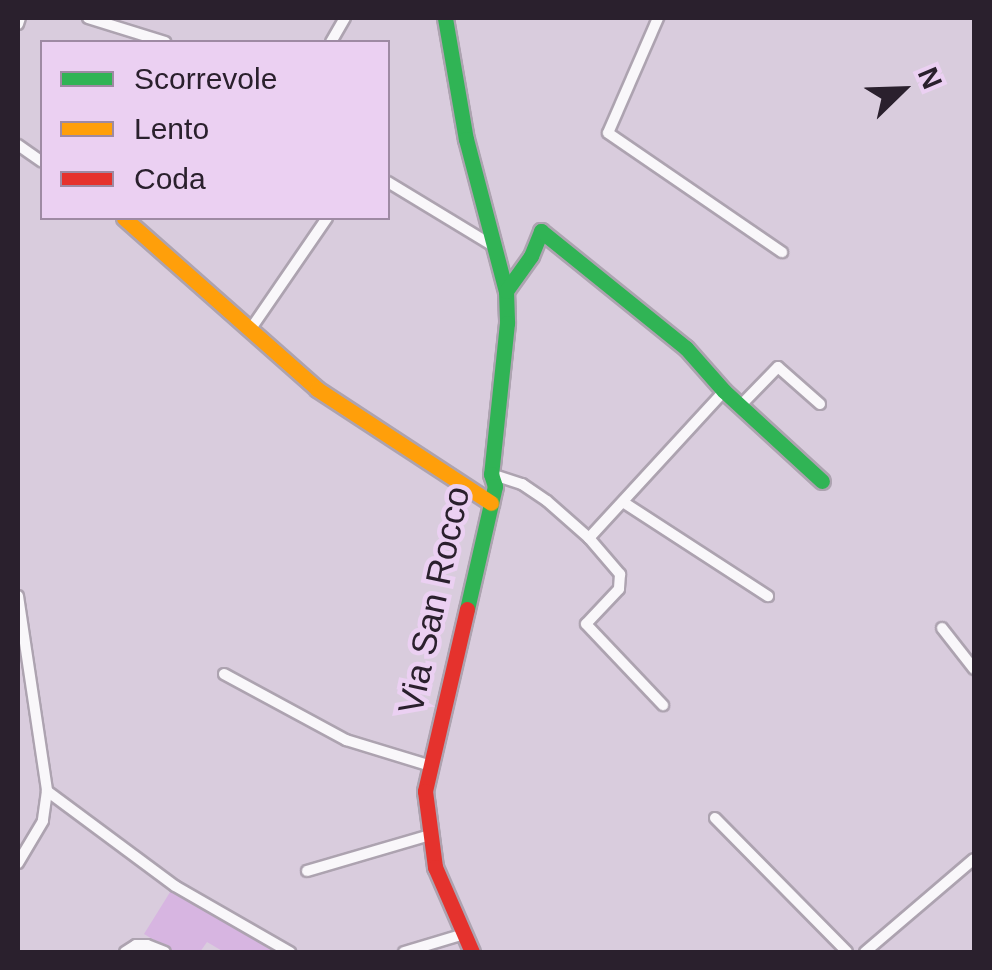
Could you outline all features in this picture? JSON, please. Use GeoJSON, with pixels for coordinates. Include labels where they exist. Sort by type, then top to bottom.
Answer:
{"type":"FeatureCollection","features":[{"type":"Feature","properties":{"kind":"street"},"geometry":{"type":"LineString","coordinates":[[88,18],[158,40]]}},
{"type":"Feature","properties":{"kind":"street"},"geometry":{"type":"LineString","coordinates":[[332,40],[345,18]]}},
{"type":"Feature","properties":{"kind":"street","name":"Via San Rocco"},"geometry":{"type":"LineString","coordinates":[[445,18],[466,139],[506,291],[505,361],[491,474],[495,486],[428,765],[428,836],[435,867],[472,952]]}},
{"type":"Feature","properties":{"kind":"street"},"geometry":{"type":"LineString","coordinates":[[658,18],[608,133],[782,252]]}},
{"type":"Feature","properties":{"kind":"street"},"geometry":{"type":"LineString","coordinates":[[18,145],[40,161]]}},
{"type":"Feature","properties":{"kind":"street"},"geometry":{"type":"LineString","coordinates":[[390,183],[495,248]]}},
{"type":"Feature","properties":{"kind":"street"},"geometry":{"type":"LineString","coordinates":[[126,220],[317,389],[491,503]]}},
{"type":"Feature","properties":{"kind":"street"},"geometry":{"type":"LineString","coordinates":[[250,330],[325,220]]}},
{"type":"Feature","properties":{"kind":"street"},"geometry":{"type":"LineString","coordinates":[[506,291],[526,266],[542,231],[686,348],[724,391],[822,481]]}},
{"type":"Feature","properties":{"kind":"street"},"geometry":{"type":"LineString","coordinates":[[741,405],[778,366],[820,404]]}},
{"type":"Feature","properties":{"kind":"street"},"geometry":{"type":"LineString","coordinates":[[589,538],[724,391]]}},
{"type":"Feature","properties":{"kind":"street"},"geometry":{"type":"LineString","coordinates":[[491,474],[522,484],[589,538],[622,581],[612,598],[586,624],[663,705]]}},
{"type":"Feature","properties":{"kind":"street"},"geometry":{"type":"LineString","coordinates":[[623,502],[768,596]]}},
{"type":"Feature","properties":{"kind":"street"},"geometry":{"type":"LineString","coordinates":[[18,596],[48,791],[43,821],[18,863]]}},
{"type":"Feature","properties":{"kind":"street"},"geometry":{"type":"LineString","coordinates":[[942,628],[974,669]]}},
{"type":"Feature","properties":{"kind":"street"},"geometry":{"type":"LineString","coordinates":[[224,674],[346,740],[428,765]]}},
{"type":"Feature","properties":{"kind":"street"},"geometry":{"type":"LineString","coordinates":[[48,791],[176,886],[290,952]]}},
{"type":"Feature","properties":{"kind":"street"},"geometry":{"type":"LineString","coordinates":[[714,818],[848,952]]}},
{"type":"Feature","properties":{"kind":"street"},"geometry":{"type":"LineString","coordinates":[[307,871],[428,836]]}},
{"type":"Feature","properties":{"kind":"street"},"geometry":{"type":"LineString","coordinates":[[864,952],[974,859]]}},
{"type":"Feature","properties":{"kind":"street"},"geometry":{"type":"LineString","coordinates":[[404,952],[464,934]]}},
{"type":"Feature","properties":{"kind":"street"},"geometry":{"type":"LineString","coordinates":[[126,952],[136,945],[165,952]]}},
{"type":"Feature","properties":{"kind":"shaded area"},"geometry":{"type":"Polygon","coordinates":[[[172,889],[270,949],[224,952],[207,942],[200,952],[174,952],[144,934],[172,889]]]}},
{"type":"Feature","properties":{"kind":"traffic: fast"},"geometry":{"type":"LineString","coordinates":[[445,18],[466,139],[506,291],[507,323],[491,474],[495,486],[467,609]]}},
{"type":"Feature","properties":{"kind":"traffic: fast"},"geometry":{"type":"LineString","coordinates":[[506,291],[531,256],[541,231],[686,348],[724,391],[822,481]]}},
{"type":"Feature","properties":{"kind":"traffic: slow"},"geometry":{"type":"LineString","coordinates":[[126,220],[317,389],[491,503]]}},
{"type":"Feature","properties":{"kind":"traffic: jam"},"geometry":{"type":"LineString","coordinates":[[467,609],[425,791],[435,867],[472,952]]}}]}
